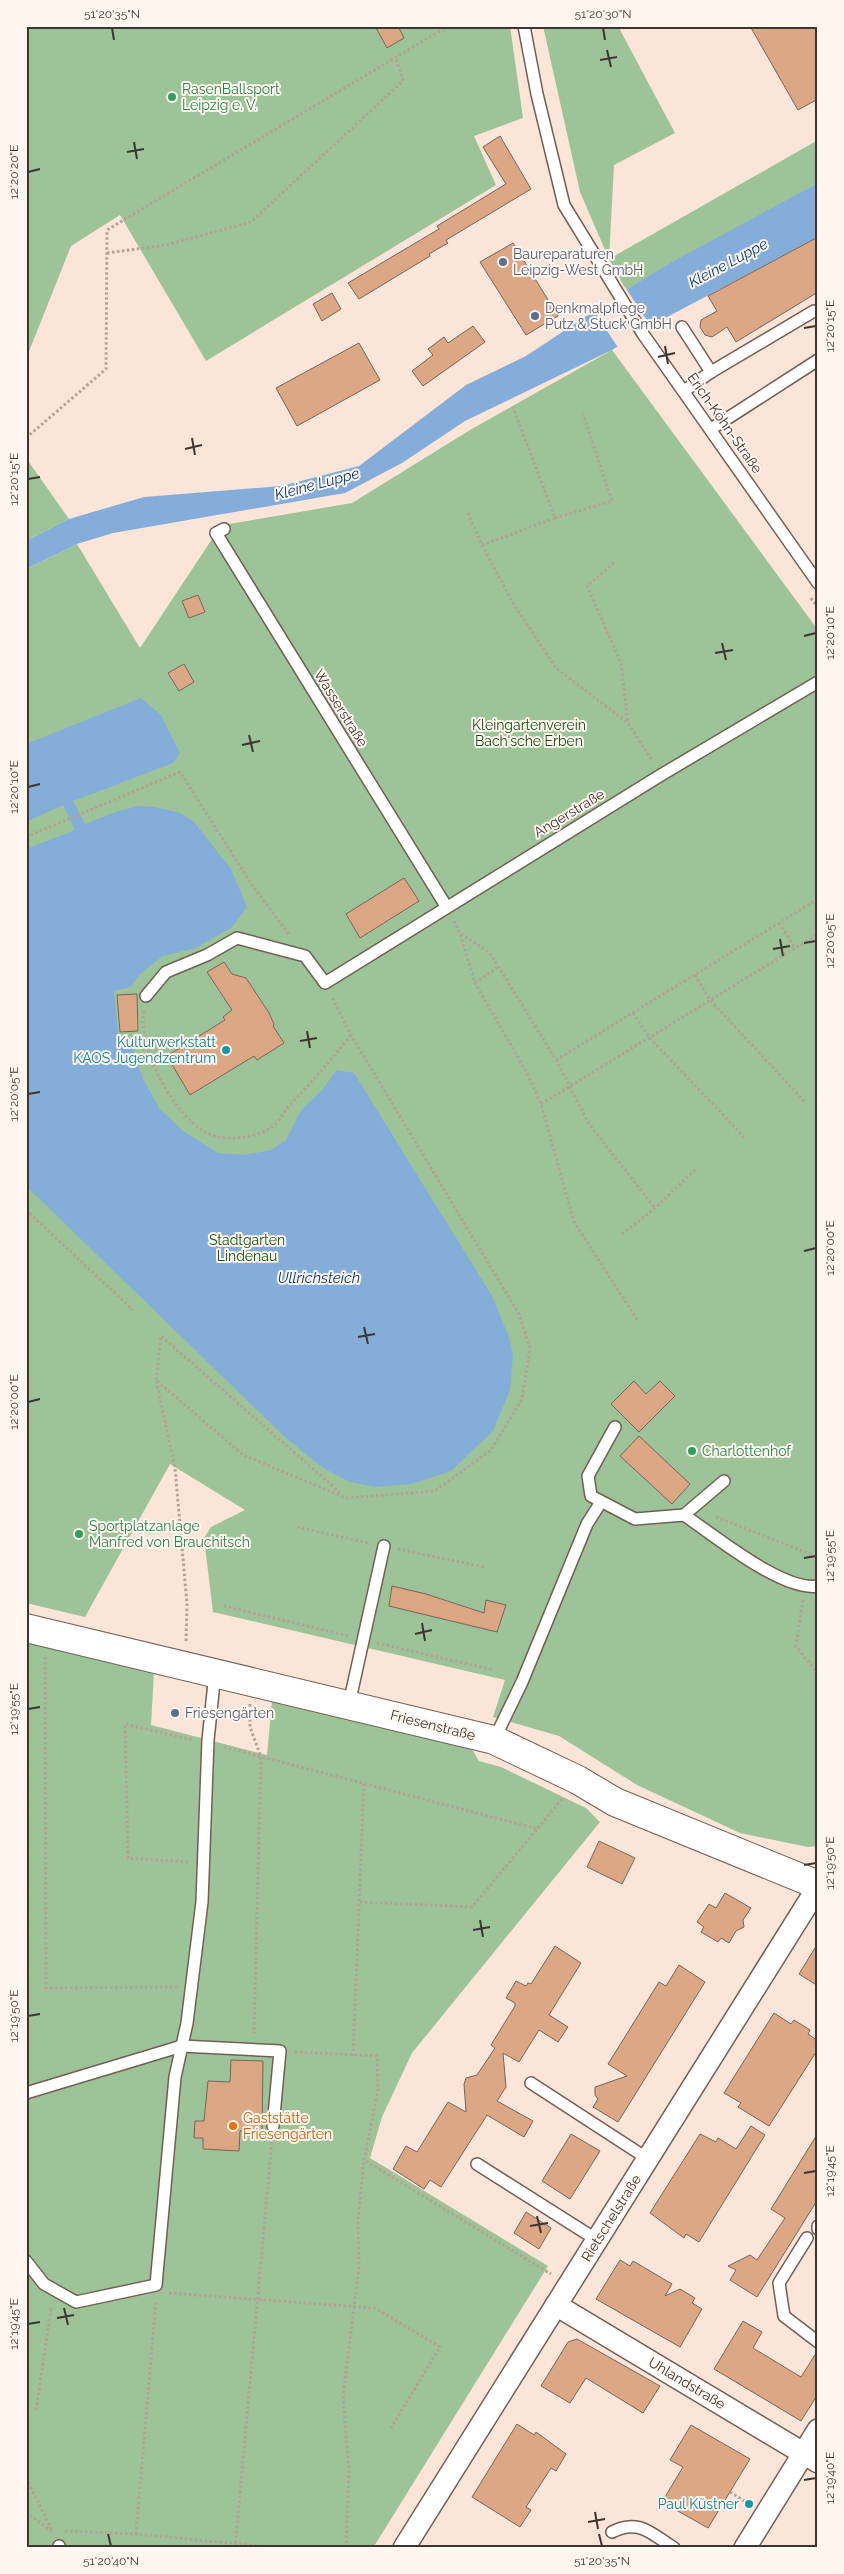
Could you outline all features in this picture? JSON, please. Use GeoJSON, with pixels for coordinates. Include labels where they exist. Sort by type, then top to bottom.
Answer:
{"type":"FeatureCollection","features":[{"type":"Feature","properties":{"kind":"street","name":"Friesenstraße"},"geometry":{"type":"LineString","coordinates":[[36,1631],[494,1740],[578,1780],[615,1802],[818,1886]]}},
{"type":"Feature","properties":{"kind":"street","name":"Rietschelstraße"},"geometry":{"type":"LineString","coordinates":[[404,2548],[818,1886]]}},
{"type":"Feature","properties":{"kind":"street","name":"Uhlandstraße"},"geometry":{"type":"LineString","coordinates":[[556,2305],[811,2457]]}},
{"type":"Feature","properties":{"kind":"street"},"geometry":{"type":"LineString","coordinates":[[745,2548],[811,2457],[818,2430]]}},
{"type":"Feature","properties":{"kind":"lane","name":"Erich-Köhn-Straße"},"geometry":{"type":"LineString","coordinates":[[524,26],[537,94],[564,205],[616,292],[644,334],[818,582]]}},
{"type":"Feature","properties":{"kind":"lane"},"geometry":{"type":"LineString","coordinates":[[684,391],[711,372],[814,311]]}},
{"type":"Feature","properties":{"kind":"lane"},"geometry":{"type":"LineString","coordinates":[[682,327],[711,372]]}},
{"type":"Feature","properties":{"kind":"lane"},"geometry":{"type":"LineString","coordinates":[[711,429],[818,360]]}},
{"type":"Feature","properties":{"kind":"lane","name":"Wasserstraße"},"geometry":{"type":"LineString","coordinates":[[224,528],[216,533],[446,906]]}},
{"type":"Feature","properties":{"kind":"lane","name":"Angerstraße"},"geometry":{"type":"LineString","coordinates":[[325,983],[446,906],[818,682]]}},
{"type":"Feature","properties":{"kind":"lane"},"geometry":{"type":"LineString","coordinates":[[146,996],[166,972],[207,955],[237,938],[305,956],[325,983]]}},
{"type":"Feature","properties":{"kind":"lane"},"geometry":{"type":"LineString","coordinates":[[615,1427],[588,1476],[591,1496],[635,1519],[684,1515],[724,1481]]}},
{"type":"Feature","properties":{"kind":"lane"},"geometry":{"type":"LineString","coordinates":[[494,1740],[522,1682],[587,1524],[601,1502]]}},
{"type":"Feature","properties":{"kind":"lane"},"geometry":{"type":"LineString","coordinates":[[684,1515],[777,1577],[804,1588],[818,1586]]}},
{"type":"Feature","properties":{"kind":"lane"},"geometry":{"type":"LineString","coordinates":[[349,1704],[384,1546]]}},
{"type":"Feature","properties":{"kind":"lane"},"geometry":{"type":"LineString","coordinates":[[26,2261],[44,2284],[76,2302],[156,2288],[175,2077],[182,2046],[202,1902],[208,1743],[215,1673]]}},
{"type":"Feature","properties":{"kind":"lane"},"geometry":{"type":"LineString","coordinates":[[26,2092],[182,2046],[280,2051],[273,2126]]}},
{"type":"Feature","properties":{"kind":"lane"},"geometry":{"type":"LineString","coordinates":[[531,2083],[648,2159]]}},
{"type":"Feature","properties":{"kind":"lane"},"geometry":{"type":"LineString","coordinates":[[477,2164],[597,2240]]}},
{"type":"Feature","properties":{"kind":"lane"},"geometry":{"type":"LineString","coordinates":[[807,2238],[779,2283],[784,2316],[818,2342]]}},
{"type":"Feature","properties":{"kind":"lane"},"geometry":{"type":"LineString","coordinates":[[612,2532],[625,2525],[638,2526],[674,2548]]}},
{"type":"Feature","properties":{"kind":"path"},"geometry":{"type":"LineString","coordinates":[[26,438],[106,369],[107,230],[448,26]]}},
{"type":"Feature","properties":{"kind":"path"},"geometry":{"type":"LineString","coordinates":[[107,253],[166,245],[251,222],[404,81],[396,58]]}},
{"type":"Feature","properties":{"kind":"path"},"geometry":{"type":"LineString","coordinates":[[513,407],[555,518]]}},
{"type":"Feature","properties":{"kind":"path"},"geometry":{"type":"LineString","coordinates":[[482,545],[555,518],[612,501],[583,414]]}},
{"type":"Feature","properties":{"kind":"path"},"geometry":{"type":"LineString","coordinates":[[468,514],[513,603],[556,668],[628,724],[661,775]]}},
{"type":"Feature","properties":{"kind":"path"},"geometry":{"type":"LineString","coordinates":[[614,563],[586,586],[622,662],[628,724]]}},
{"type":"Feature","properties":{"kind":"path"},"geometry":{"type":"LineString","coordinates":[[26,837],[180,772],[252,886],[305,956]]}},
{"type":"Feature","properties":{"kind":"path"},"geometry":{"type":"LineString","coordinates":[[556,1060],[818,899]]}},
{"type":"Feature","properties":{"kind":"path"},"geometry":{"type":"LineString","coordinates":[[446,906],[460,934],[475,983],[527,1073],[541,1104],[574,1222],[638,1321]]}},
{"type":"Feature","properties":{"kind":"path"},"geometry":{"type":"LineString","coordinates":[[779,923],[795,948]]}},
{"type":"Feature","properties":{"kind":"path"},"geometry":{"type":"LineString","coordinates":[[460,934],[490,953],[556,1060],[588,1124],[655,1208]]}},
{"type":"Feature","properties":{"kind":"path"},"geometry":{"type":"LineString","coordinates":[[541,1104],[818,934]]}},
{"type":"Feature","properties":{"kind":"path"},"geometry":{"type":"LineString","coordinates":[[475,983],[498,967]]}},
{"type":"Feature","properties":{"kind":"path"},"geometry":{"type":"LineString","coordinates":[[695,975],[710,1000],[804,1101]]}},
{"type":"Feature","properties":{"kind":"path"},"geometry":{"type":"LineString","coordinates":[[156,1380],[243,1455],[346,1498],[435,1491],[491,1450],[522,1399],[530,1348],[520,1314],[351,1035],[325,983]]}},
{"type":"Feature","properties":{"kind":"path"},"geometry":{"type":"LineString","coordinates":[[146,996],[142,1022],[148,1050],[165,1087],[190,1120],[207,1133],[230,1139],[256,1134],[272,1127],[287,1108],[313,1082],[351,1035]]}},
{"type":"Feature","properties":{"kind":"path"},"geometry":{"type":"LineString","coordinates":[[633,1013],[649,1038],[744,1137]]}},
{"type":"Feature","properties":{"kind":"path"},"geometry":{"type":"LineString","coordinates":[[622,1234],[655,1208],[698,1168]]}},
{"type":"Feature","properties":{"kind":"path"},"geometry":{"type":"LineString","coordinates":[[26,1210],[133,1310]]}},
{"type":"Feature","properties":{"kind":"path"},"geometry":{"type":"LineString","coordinates":[[186,1666],[187,1604],[175,1468],[156,1380],[161,1336],[346,1498]]}},
{"type":"Feature","properties":{"kind":"path"},"geometry":{"type":"LineString","coordinates":[[694,1508],[818,1557]]}},
{"type":"Feature","properties":{"kind":"path"},"geometry":{"type":"LineString","coordinates":[[297,1527],[484,1567]]}},
{"type":"Feature","properties":{"kind":"path"},"geometry":{"type":"LineString","coordinates":[[804,1588],[796,1646],[818,1674]]}},
{"type":"Feature","properties":{"kind":"path"},"geometry":{"type":"LineString","coordinates":[[224,1606],[494,1670]]}},
{"type":"Feature","properties":{"kind":"path"},"geometry":{"type":"LineString","coordinates":[[36,1631],[46,1988],[190,1988]]}},
{"type":"Feature","properties":{"kind":"path"},"geometry":{"type":"LineString","coordinates":[[251,1681],[250,1728],[261,1757],[254,2050]]}},
{"type":"Feature","properties":{"kind":"path"},"geometry":{"type":"LineString","coordinates":[[203,1863],[128,1858],[125,1724],[208,1743],[538,1829]]}},
{"type":"Feature","properties":{"kind":"path"},"geometry":{"type":"LineString","coordinates":[[360,1902],[472,1907],[578,1780]]}},
{"type":"Feature","properties":{"kind":"path"},"geometry":{"type":"LineString","coordinates":[[353,2056],[364,1783]]}},
{"type":"Feature","properties":{"kind":"path"},"geometry":{"type":"LineString","coordinates":[[280,2051],[377,2056],[378,2090],[364,2160],[358,2220],[359,2267],[343,2397],[349,2470],[346,2548]]}},
{"type":"Feature","properties":{"kind":"path"},"geometry":{"type":"LineString","coordinates":[[235,2546],[273,2126]]}},
{"type":"Feature","properties":{"kind":"path"},"geometry":{"type":"LineString","coordinates":[[364,2160],[546,2270],[568,2286]]}},
{"type":"Feature","properties":{"kind":"path"},"geometry":{"type":"LineString","coordinates":[[136,2534],[156,2288],[258,2299],[375,2308],[440,2347],[391,2428]]}},
{"type":"Feature","properties":{"kind":"path"},"geometry":{"type":"LineString","coordinates":[[36,2410],[51,2309],[76,2302]]}},
{"type":"Feature","properties":{"kind":"path"},"geometry":{"type":"LineString","coordinates":[[26,2478],[60,2547]]}},
{"type":"Feature","properties":{"kind":"path"},"geometry":{"type":"LineString","coordinates":[[26,2512],[54,2533],[63,2531],[136,2534],[235,2546],[280,2548]]}},
{"type":"Feature","properties":{"kind":"green space"},"geometry":{"type":"Polygon","coordinates":[[[26,26],[510,26],[523,118],[474,136],[496,185],[206,361],[120,215],[71,246],[26,359],[26,26]]]}},
{"type":"Feature","properties":{"kind":"green space"},"geometry":{"type":"Polygon","coordinates":[[[543,26],[618,26],[675,133],[614,165],[609,259],[580,192],[543,26]]]}},
{"type":"Feature","properties":{"kind":"green space"},"geometry":{"type":"Polygon","coordinates":[[[818,140],[818,183],[626,290],[609,259],[818,140]]]}},
{"type":"Feature","properties":{"kind":"green space"},"geometry":{"type":"Polygon","coordinates":[[[612,350],[818,630],[818,1846],[808,1847],[740,1833],[637,1785],[559,1736],[493,1717],[505,1680],[213,1612],[204,1538],[211,1527],[245,1510],[170,1464],[85,1617],[26,1603],[26,569],[77,544],[140,648],[216,533],[229,524],[352,503],[470,430],[612,350]]]}},
{"type":"Feature","properties":{"kind":"green space"},"geometry":{"type":"Polygon","coordinates":[[[26,458],[69,519],[26,541],[26,458]]]}},
{"type":"Feature","properties":{"kind":"green space"},"geometry":{"type":"Polygon","coordinates":[[[26,1639],[154,1672],[151,1725],[267,1755],[272,1701],[470,1746],[479,1761],[501,1767],[586,1808],[600,1822],[412,2053],[382,2117],[370,2158],[548,2266],[373,2548],[67,2548],[63,2541],[55,2544],[57,2548],[26,2548],[26,1639]]]}},
{"type":"Feature","properties":{"kind":"water","name":"Kleine Luppe"},"geometry":{"type":"Polygon","coordinates":[[[818,183],[818,237],[652,325],[612,350],[465,421],[402,463],[345,493],[113,533],[77,544],[26,569],[26,541],[69,519],[144,497],[281,486],[359,466],[466,385],[526,356],[672,262],[818,183]]]}},
{"type":"Feature","properties":{"kind":"water","name":"Ullrichsteich"},"geometry":{"type":"Polygon","coordinates":[[[141,698],[161,715],[180,753],[173,763],[73,801],[85,824],[118,811],[138,806],[155,807],[180,813],[194,822],[231,869],[247,907],[232,927],[196,948],[163,956],[140,974],[131,987],[114,991],[119,1042],[131,1043],[143,1079],[160,1109],[183,1131],[218,1153],[244,1155],[271,1150],[286,1140],[301,1110],[322,1090],[337,1070],[354,1073],[492,1296],[509,1337],[513,1355],[510,1390],[493,1431],[451,1471],[411,1484],[375,1487],[350,1482],[323,1468],[286,1438],[26,1186],[26,849],[75,830],[63,805],[26,822],[26,744],[141,698]]]}},
{"type":"Feature","properties":{"kind":"pier"},"geometry":{"type":"Polygon","coordinates":[[[625,287],[652,328],[619,349],[592,308],[625,287]]]}},
{"type":"Feature","properties":{"kind":"building"},"geometry":{"type":"Polygon","coordinates":[[[375,26],[398,26],[404,38],[387,48],[375,26]]]}},
{"type":"Feature","properties":{"kind":"building"},"geometry":{"type":"Polygon","coordinates":[[[750,26],[818,26],[818,99],[798,110],[750,26]]]}},
{"type":"Feature","properties":{"kind":"building"},"geometry":{"type":"Polygon","coordinates":[[[500,136],[531,189],[446,240],[448,243],[429,254],[430,256],[359,299],[348,283],[439,229],[437,226],[506,184],[483,147],[500,136]]]}},
{"type":"Feature","properties":{"kind":"building"},"geometry":{"type":"Polygon","coordinates":[[[818,237],[818,292],[736,342],[727,327],[712,337],[705,335],[700,327],[701,320],[717,311],[708,296],[818,237]]]}},
{"type":"Feature","properties":{"kind":"building"},"geometry":{"type":"Polygon","coordinates":[[[513,243],[558,316],[526,335],[480,262],[513,243]]]}},
{"type":"Feature","properties":{"kind":"building"},"geometry":{"type":"Polygon","coordinates":[[[332,293],[341,309],[322,321],[313,304],[332,293]]]}},
{"type":"Feature","properties":{"kind":"building"},"geometry":{"type":"Polygon","coordinates":[[[473,326],[485,342],[423,386],[412,371],[433,355],[428,349],[444,337],[448,343],[473,326]]]}},
{"type":"Feature","properties":{"kind":"building"},"geometry":{"type":"Polygon","coordinates":[[[359,343],[380,380],[297,426],[276,388],[359,343]]]}},
{"type":"Feature","properties":{"kind":"building"},"geometry":{"type":"Polygon","coordinates":[[[198,595],[205,612],[189,618],[182,601],[198,595]]]}},
{"type":"Feature","properties":{"kind":"building"},"geometry":{"type":"Polygon","coordinates":[[[184,664],[194,682],[179,691],[168,673],[184,664]]]}},
{"type":"Feature","properties":{"kind":"building"},"geometry":{"type":"Polygon","coordinates":[[[404,878],[419,901],[360,938],[346,914],[404,878]]]}},
{"type":"Feature","properties":{"kind":"building","name":"Kulturwerkstatt KAOS Jugendzentrum"},"geometry":{"type":"Polygon","coordinates":[[[224,962],[232,974],[246,978],[269,1013],[274,1024],[273,1026],[284,1043],[257,1060],[254,1056],[190,1095],[167,1056],[225,1020],[223,1017],[232,1010],[207,972],[224,962]]]}},
{"type":"Feature","properties":{"kind":"building"},"geometry":{"type":"Polygon","coordinates":[[[137,994],[138,1031],[120,1032],[117,995],[137,994]]]}},
{"type":"Feature","properties":{"kind":"building"},"geometry":{"type":"Polygon","coordinates":[[[634,1381],[646,1394],[660,1381],[675,1396],[639,1432],[611,1404],[634,1381]]]}},
{"type":"Feature","properties":{"kind":"building"},"geometry":{"type":"Polygon","coordinates":[[[639,1436],[690,1484],[672,1504],[620,1456],[639,1436]]]}},
{"type":"Feature","properties":{"kind":"building"},"geometry":{"type":"Polygon","coordinates":[[[392,1586],[426,1594],[484,1613],[486,1600],[506,1605],[497,1632],[389,1606],[392,1586]]]}},
{"type":"Feature","properties":{"kind":"building"},"geometry":{"type":"Polygon","coordinates":[[[599,1841],[635,1858],[622,1884],[587,1867],[599,1841]]]}},
{"type":"Feature","properties":{"kind":"building"},"geometry":{"type":"Polygon","coordinates":[[[725,1893],[751,1908],[743,1920],[744,1927],[736,1931],[729,1943],[721,1938],[718,1942],[701,1932],[704,1927],[697,1922],[709,1904],[716,1908],[725,1893]]]}},
{"type":"Feature","properties":{"kind":"building"},"geometry":{"type":"Polygon","coordinates":[[[818,1943],[818,1986],[799,1974],[818,1943]]]}},
{"type":"Feature","properties":{"kind":"building"},"geometry":{"type":"Polygon","coordinates":[[[555,1946],[581,1963],[549,2015],[568,2027],[558,2042],[539,2030],[519,2062],[503,2053],[506,2087],[497,2101],[533,2121],[524,2137],[487,2115],[441,2187],[430,2180],[424,2189],[393,2169],[406,2146],[417,2152],[448,2102],[466,2112],[464,2084],[466,2078],[477,2075],[495,2048],[491,2045],[515,2006],[515,2003],[506,1998],[516,1981],[526,1986],[528,1983],[531,1984],[555,1946]]]}},
{"type":"Feature","properties":{"kind":"building"},"geometry":{"type":"Polygon","coordinates":[[[679,1965],[705,1982],[618,2122],[593,2107],[598,2099],[595,2095],[595,2087],[627,2076],[608,2064],[659,1982],[666,1986],[679,1965]]]}},
{"type":"Feature","properties":{"kind":"building"},"geometry":{"type":"Polygon","coordinates":[[[774,2013],[791,2024],[794,2020],[810,2030],[808,2034],[818,2041],[818,2049],[769,2126],[738,2107],[741,2103],[724,2093],[774,2013]]]}},
{"type":"Feature","properties":{"kind":"building"},"geometry":{"type":"Polygon","coordinates":[[[231,2060],[263,2061],[262,2132],[240,2131],[239,2151],[203,2149],[203,2138],[194,2138],[195,2121],[204,2121],[208,2081],[230,2082],[231,2060]]]}},
{"type":"Feature","properties":{"kind":"building"},"geometry":{"type":"Polygon","coordinates":[[[751,2126],[765,2135],[699,2242],[686,2234],[684,2238],[650,2213],[700,2134],[716,2142],[718,2138],[736,2149],[751,2126]]]}},
{"type":"Feature","properties":{"kind":"building"},"geometry":{"type":"Polygon","coordinates":[[[818,2133],[818,2199],[757,2297],[730,2280],[736,2270],[728,2266],[750,2255],[757,2260],[785,2218],[771,2209],[818,2133]]]}},
{"type":"Feature","properties":{"kind":"building"},"geometry":{"type":"Polygon","coordinates":[[[571,2134],[600,2151],[570,2199],[542,2181],[571,2134]]]}},
{"type":"Feature","properties":{"kind":"building"},"geometry":{"type":"Polygon","coordinates":[[[526,2212],[551,2228],[539,2249],[514,2233],[526,2212]]]}},
{"type":"Feature","properties":{"kind":"building"},"geometry":{"type":"Polygon","coordinates":[[[620,2260],[630,2266],[633,2261],[672,2284],[665,2296],[680,2289],[695,2298],[692,2303],[702,2309],[680,2347],[596,2299],[620,2260]]]}},
{"type":"Feature","properties":{"kind":"building"},"geometry":{"type":"Polygon","coordinates":[[[743,2321],[762,2332],[753,2348],[801,2377],[818,2350],[818,2394],[801,2421],[714,2369],[743,2321]]]}},
{"type":"Feature","properties":{"kind":"building"},"geometry":{"type":"Polygon","coordinates":[[[577,2339],[660,2386],[643,2413],[586,2378],[570,2403],[541,2386],[568,2342],[577,2339]]]}},
{"type":"Feature","properties":{"kind":"building"},"geometry":{"type":"Polygon","coordinates":[[[517,2424],[534,2435],[536,2432],[566,2454],[556,2471],[551,2468],[526,2507],[531,2510],[520,2527],[472,2497],[517,2424]]]}},
{"type":"Feature","properties":{"kind":"building"},"geometry":{"type":"Polygon","coordinates":[[[691,2425],[750,2459],[708,2528],[662,2502],[683,2467],[670,2460],[691,2425]]]}},
{"type":"Feature","properties":{"kind":"place","name":"RasenBallsport Leipzig e. V."},"geometry":{"type":"Point","coordinates":[172,97]}},
{"type":"Feature","properties":{"kind":"place","name":"Baureparaturen Leipzig-West GmbH"},"geometry":{"type":"Point","coordinates":[503,262]}},
{"type":"Feature","properties":{"kind":"place","name":"Denkmalpflege Putz & Stuck GmbH"},"geometry":{"type":"Point","coordinates":[535,316]}},
{"type":"Feature","properties":{"kind":"place","name":"Kulturwerkstatt KAOS Jugendzentrum"},"geometry":{"type":"Point","coordinates":[226,1050]}},
{"type":"Feature","properties":{"kind":"place","name":"Charlottenhof"},"geometry":{"type":"Point","coordinates":[692,1451]}},
{"type":"Feature","properties":{"kind":"place","name":"Sportplatzanlage Manfred von Brauchitsch"},"geometry":{"type":"Point","coordinates":[79,1534]}},
{"type":"Feature","properties":{"kind":"place","name":"Friesengärten"},"geometry":{"type":"Point","coordinates":[175,1713]}},
{"type":"Feature","properties":{"kind":"place","name":"Gaststätte Friesengärten"},"geometry":{"type":"Point","coordinates":[233,2126]}},
{"type":"Feature","properties":{"kind":"place","name":"Paul Küstner"},"geometry":{"type":"Point","coordinates":[749,2504]}},
{"type":"Feature","properties":{"kind":"park label","name":"Kleingartenverein Bach'sche Erben"},"geometry":{"type":"Point","coordinates":[529,734]}},
{"type":"Feature","properties":{"kind":"park label","name":"Stadtgarten Lindenau"},"geometry":{"type":"Point","coordinates":[247,1248]}}]}
